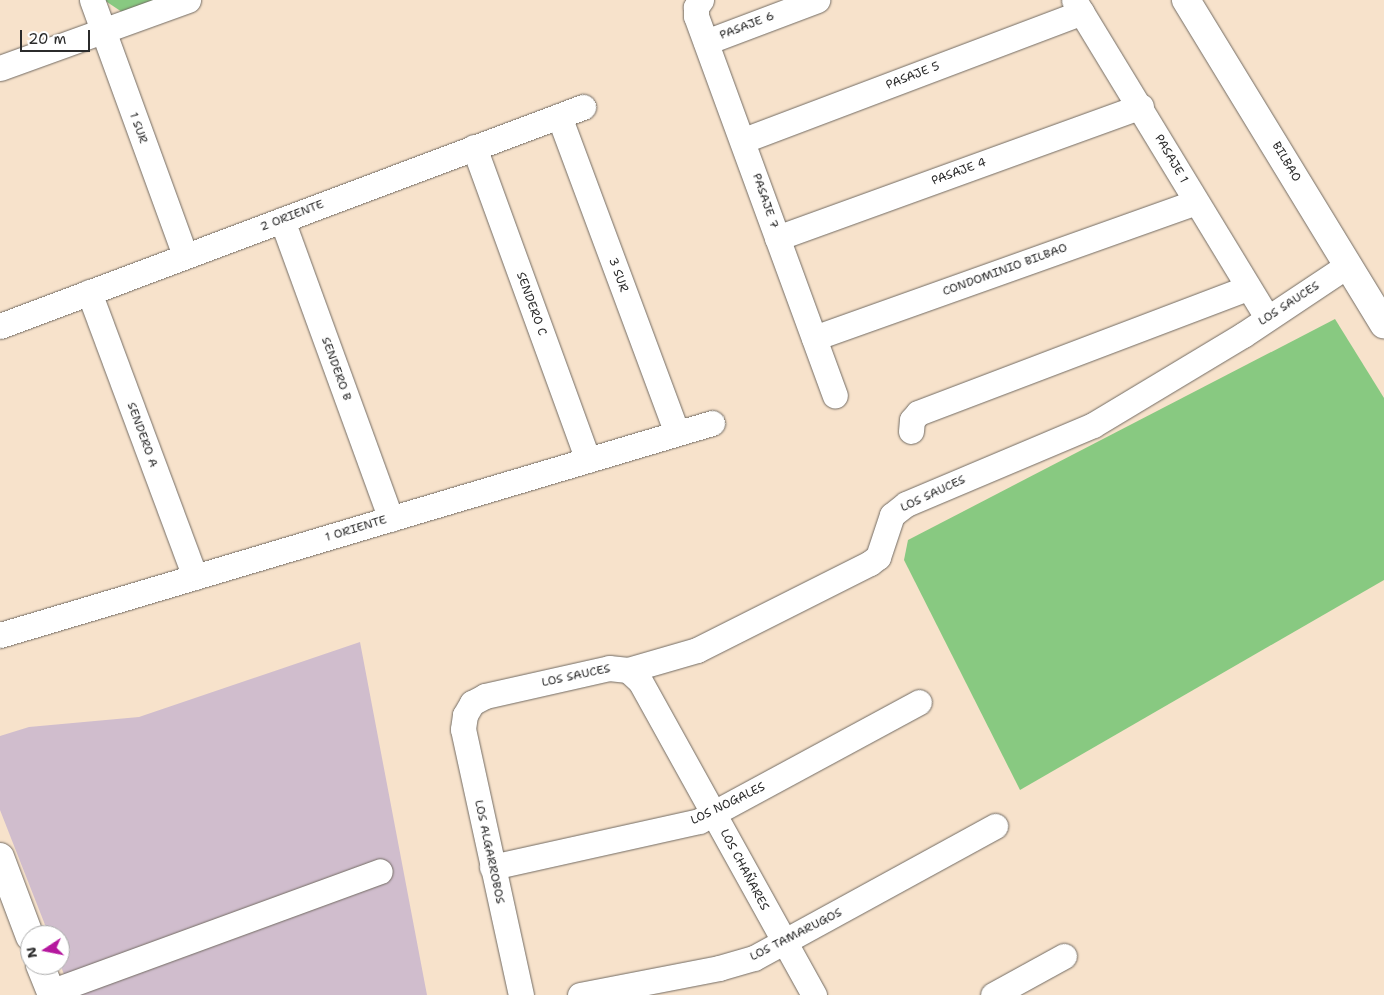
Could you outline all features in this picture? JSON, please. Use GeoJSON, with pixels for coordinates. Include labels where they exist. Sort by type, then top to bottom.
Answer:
{"type":"FeatureCollection","features":[{"type":"Feature","properties":{"kind":"street","name":"1 SUR"},"geometry":{"type":"LineString","coordinates":[[92,0],[186,256]]}},
{"type":"Feature","properties":{"kind":"street"},"geometry":{"type":"LineString","coordinates":[[0,68],[188,0]]}},
{"type":"Feature","properties":{"kind":"street","name":"PASAJE 6"},"geometry":{"type":"LineString","coordinates":[[706,42],[817,0]]}},
{"type":"Feature","properties":{"kind":"street","name":"BILBAO"},"geometry":{"type":"LineString","coordinates":[[1186,0],[1384,324]]}},
{"type":"Feature","properties":{"kind":"street","name":"PASAJE 7"},"geometry":{"type":"LineString","coordinates":[[698,4],[706,42],[744,140],[814,338],[836,394]]}},
{"type":"Feature","properties":{"kind":"street","name":"PASAJE 1"},"geometry":{"type":"LineString","coordinates":[[1078,6],[1141,106],[1247,288],[1267,318]]}},
{"type":"Feature","properties":{"kind":"street","name":"PASAJE 5"},"geometry":{"type":"LineString","coordinates":[[744,140],[1078,6]]}},
{"type":"Feature","properties":{"kind":"street","name":"PASAJE 4"},"geometry":{"type":"LineString","coordinates":[[778,238],[1141,106]]}},
{"type":"Feature","properties":{"kind":"street","name":"2 ORIENTE"},"geometry":{"type":"LineString","coordinates":[[0,326],[583,107]]}},
{"type":"Feature","properties":{"kind":"street","name":"3 SUR"},"geometry":{"type":"LineString","coordinates":[[559,116],[677,434]]}},
{"type":"Feature","properties":{"kind":"street","name":"SENDERO C"},"geometry":{"type":"LineString","coordinates":[[474,147],[588,460]]}},
{"type":"Feature","properties":{"kind":"street","name":"CONDOMINIO BILBAO"},"geometry":{"type":"LineString","coordinates":[[814,338],[1196,202]]}},
{"type":"Feature","properties":{"kind":"street","name":"SENDERO B"},"geometry":{"type":"LineString","coordinates":[[282,220],[390,519]]}},
{"type":"Feature","properties":{"kind":"street","name":"LOS SAUCES"},"geometry":{"type":"LineString","coordinates":[[468,708],[484,696],[609,668],[628,670],[697,650],[870,563],[878,556],[892,515],[906,504],[1093,425],[1267,318],[1348,265]]}},
{"type":"Feature","properties":{"kind":"street"},"geometry":{"type":"LineString","coordinates":[[912,431],[912,420],[918,413],[1247,288]]}},
{"type":"Feature","properties":{"kind":"street","name":"SENDERO A"},"geometry":{"type":"LineString","coordinates":[[88,292],[195,577]]}},
{"type":"Feature","properties":{"kind":"street","name":"1 ORIENTE"},"geometry":{"type":"LineString","coordinates":[[0,635],[712,423]]}},
{"type":"Feature","properties":{"kind":"street","name":"LOS CHAÑARES"},"geometry":{"type":"LineString","coordinates":[[628,670],[640,681],[784,944],[814,995]]}},
{"type":"Feature","properties":{"kind":"street","name":"LOS NOGALES"},"geometry":{"type":"LineString","coordinates":[[492,867],[684,825],[714,814],[919,702]]}},
{"type":"Feature","properties":{"kind":"street","name":"LOS ALGARROBOS"},"geometry":{"type":"LineString","coordinates":[[468,708],[463,729],[521,995]]}},
{"type":"Feature","properties":{"kind":"street","name":"LOS TAMARUGOS"},"geometry":{"type":"LineString","coordinates":[[580,995],[734,965],[784,944],[995,826]]}},
{"type":"Feature","properties":{"kind":"street"},"geometry":{"type":"LineString","coordinates":[[0,857],[26,925]]}},
{"type":"Feature","properties":{"kind":"street"},"geometry":{"type":"LineString","coordinates":[[44,975],[51,994],[380,871]]}},
{"type":"Feature","properties":{"kind":"street"},"geometry":{"type":"LineString","coordinates":[[992,995],[1064,956]]}},
{"type":"Feature","properties":{"kind":"shaded area"},"geometry":{"type":"Polygon","coordinates":[[[360,642],[427,995],[72,995],[64,975],[70,975],[70,925],[45,925],[0,810],[0,736],[29,727],[139,717],[360,642]]]}},
{"type":"Feature","properties":{"kind":"green space"},"geometry":{"type":"Polygon","coordinates":[[[104,0],[155,0],[122,12],[104,0]]]}},
{"type":"Feature","properties":{"kind":"green space"},"geometry":{"type":"Polygon","coordinates":[[[1335,319],[1384,398],[1384,580],[1020,790],[904,560],[908,540],[1335,319]]]}}]}
